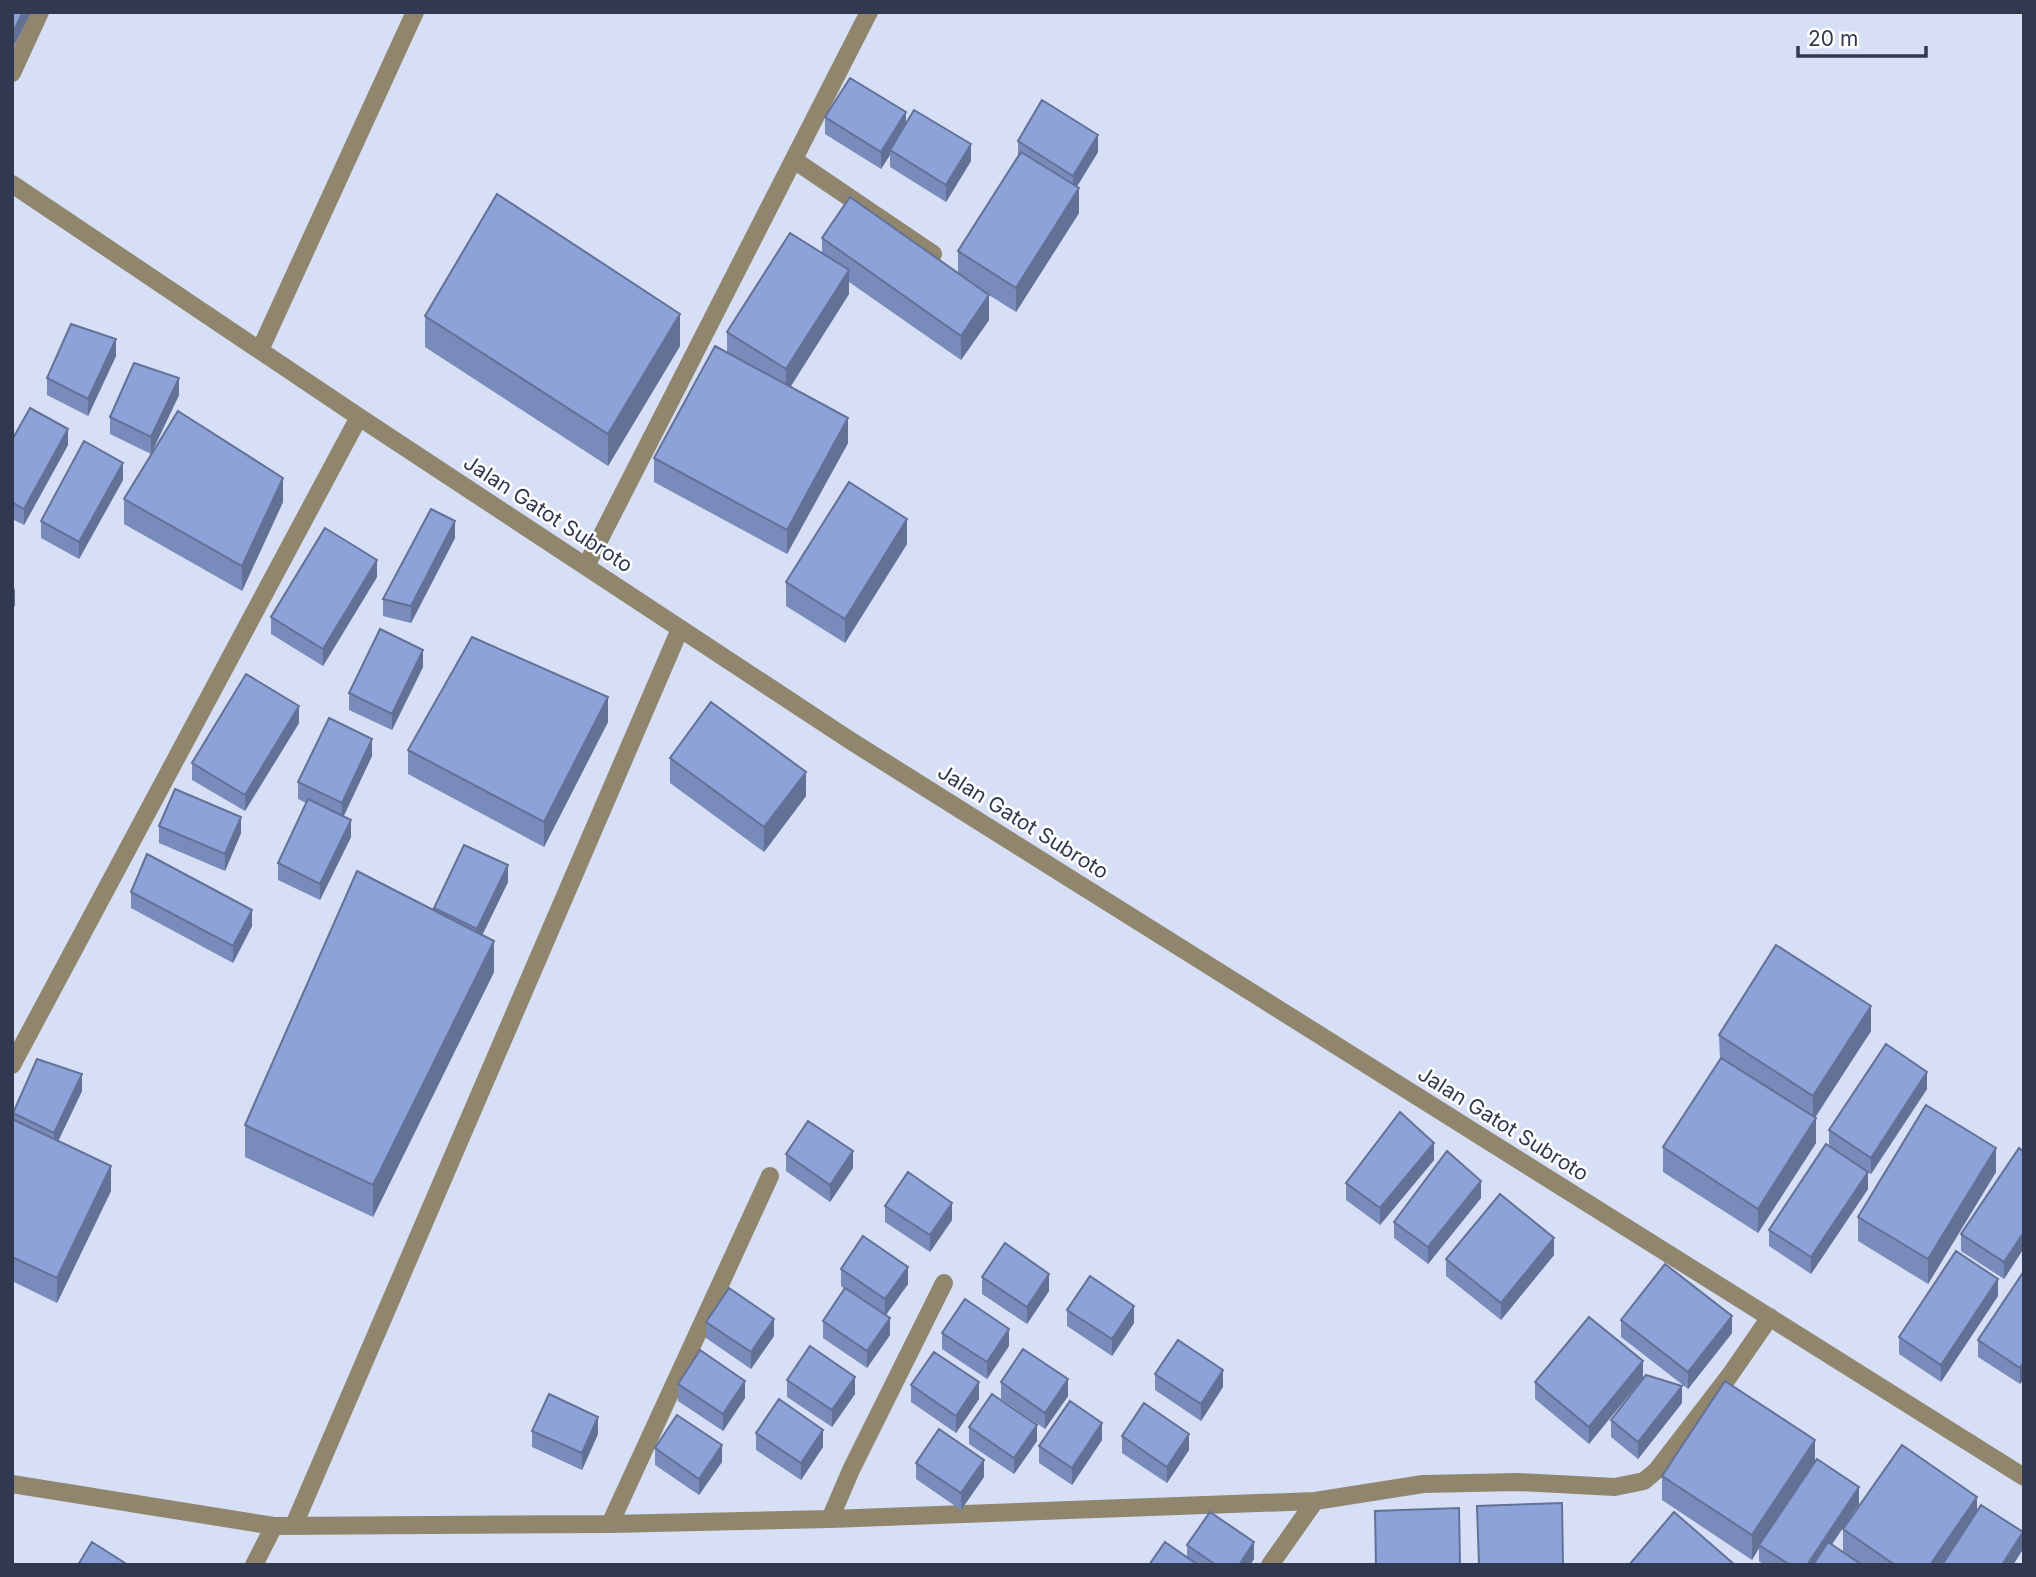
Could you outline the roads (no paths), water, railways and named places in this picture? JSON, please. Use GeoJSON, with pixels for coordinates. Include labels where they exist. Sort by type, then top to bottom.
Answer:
{"type":"FeatureCollection","features":[{"type":"Feature","properties":{"kind":"street"},"geometry":{"type":"LineString","coordinates":[[12,73],[40,12]]}},
{"type":"Feature","properties":{"kind":"street"},"geometry":{"type":"LineString","coordinates":[[260,350],[415,12]]}},
{"type":"Feature","properties":{"kind":"street"},"geometry":{"type":"LineString","coordinates":[[586,566],[869,12]]}},
{"type":"Feature","properties":{"kind":"street"},"geometry":{"type":"LineString","coordinates":[[794,160],[933,254]]}},
{"type":"Feature","properties":{"kind":"street","name":"Jalan Gatot Subroto"},"geometry":{"type":"LineString","coordinates":[[12,184],[851,741],[2024,1477]]}},
{"type":"Feature","properties":{"kind":"street"},"geometry":{"type":"LineString","coordinates":[[12,1065],[359,416]]}},
{"type":"Feature","properties":{"kind":"street"},"geometry":{"type":"LineString","coordinates":[[294,1525],[680,629]]}},
{"type":"Feature","properties":{"kind":"street"},"geometry":{"type":"LineString","coordinates":[[610,1524],[770,1176]]}},
{"type":"Feature","properties":{"kind":"street"},"geometry":{"type":"LineString","coordinates":[[830,1519],[851,1470],[944,1283]]}},
{"type":"Feature","properties":{"kind":"street"},"geometry":{"type":"LineString","coordinates":[[12,1484],[274,1526],[610,1524],[830,1519],[1315,1501],[1423,1484],[1518,1482],[1598,1488],[1632,1485],[1644,1481],[1657,1470],[1730,1375],[1770,1317]]}},
{"type":"Feature","properties":{"kind":"street"},"geometry":{"type":"LineString","coordinates":[[1270,1565],[1315,1501]]}},
{"type":"Feature","properties":{"kind":"street"},"geometry":{"type":"LineString","coordinates":[[254,1565],[274,1526]]}}]}
